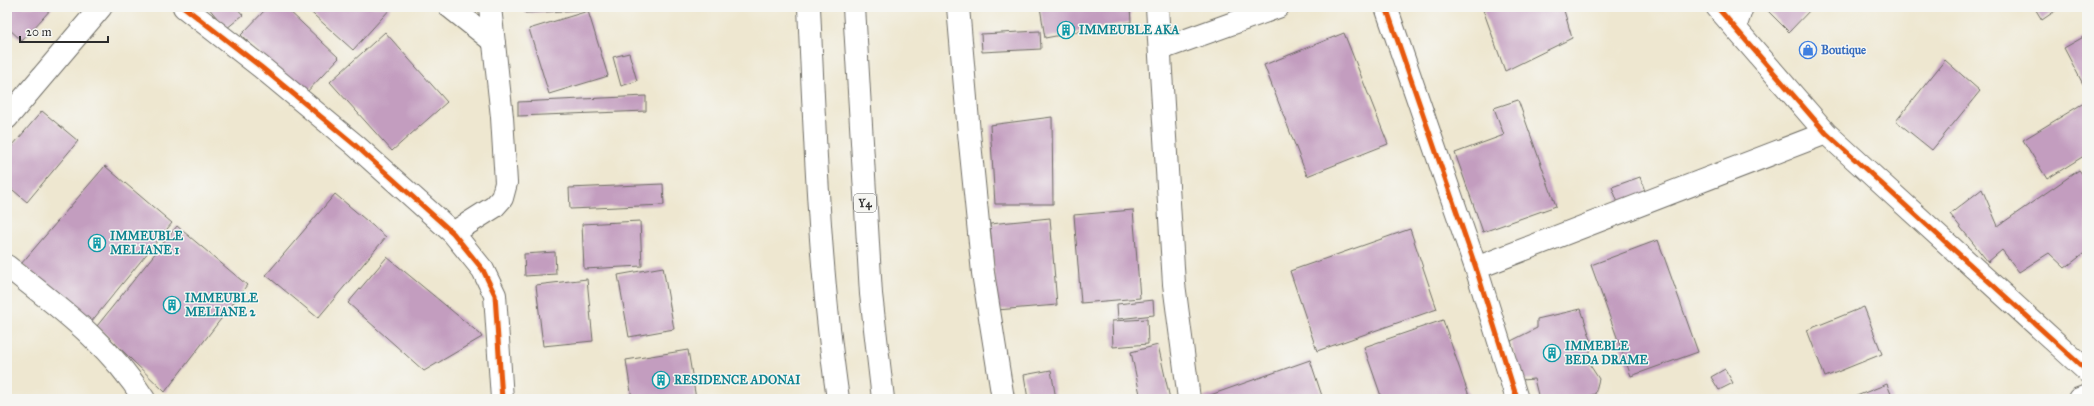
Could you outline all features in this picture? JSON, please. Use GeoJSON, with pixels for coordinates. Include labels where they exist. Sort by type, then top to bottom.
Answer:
{"type":"FeatureCollection","features":[{"type":"Feature","properties":{"kind":"main road"},"geometry":{"type":"LineString","coordinates":[[7,118],[101,7]]}},
{"type":"Feature","properties":{"kind":"main road"},"geometry":{"type":"LineString","coordinates":[[184,7],[261,67],[349,140],[453,233],[483,270],[495,295],[502,399]]}},
{"type":"Feature","properties":{"kind":"main road"},"geometry":{"type":"LineString","coordinates":[[450,7],[494,42]]}},
{"type":"Feature","properties":{"kind":"main road"},"geometry":{"type":"LineString","coordinates":[[453,233],[494,206],[502,198],[506,183],[502,117],[490,7]]}},
{"type":"Feature","properties":{"kind":"main road"},"geometry":{"type":"LineString","coordinates":[[809,7],[821,221],[838,399]]}},
{"type":"Feature","properties":{"kind":"main road","name":"Y4"},"geometry":{"type":"LineString","coordinates":[[854,7],[871,287],[883,399]]}},
{"type":"Feature","properties":{"kind":"main road"},"geometry":{"type":"LineString","coordinates":[[958,7],[983,273],[1003,399]]}},
{"type":"Feature","properties":{"kind":"main road"},"geometry":{"type":"LineString","coordinates":[[1157,7],[1161,49],[1174,284],[1189,399]]}},
{"type":"Feature","properties":{"kind":"main road"},"geometry":{"type":"LineString","coordinates":[[1161,49],[1278,7]]}},
{"type":"Feature","properties":{"kind":"main road"},"geometry":{"type":"LineString","coordinates":[[1386,7],[1476,268],[1517,399]]}},
{"type":"Feature","properties":{"kind":"main road"},"geometry":{"type":"LineString","coordinates":[[1717,7],[1826,133],[2087,371]]}},
{"type":"Feature","properties":{"kind":"main road"},"geometry":{"type":"LineString","coordinates":[[1735,28],[1742,7]]}},
{"type":"Feature","properties":{"kind":"main road"},"geometry":{"type":"LineString","coordinates":[[1476,268],[1826,133]]}},
{"type":"Feature","properties":{"kind":"main road"},"geometry":{"type":"LineString","coordinates":[[7,266],[90,333],[130,376],[144,399]]}},
{"type":"Feature","properties":{"kind":"main road"},"geometry":{"type":"LineString","coordinates":[[2079,399],[2087,396]]}},
{"type":"Feature","properties":{"kind":"building"},"geometry":{"type":"Polygon","coordinates":[[[7,7],[53,7],[22,41],[7,27],[7,7]]]}},
{"type":"Feature","properties":{"kind":"building"},"geometry":{"type":"Polygon","coordinates":[[[208,7],[236,7],[243,15],[226,29],[208,7]]]}},
{"type":"Feature","properties":{"kind":"building"},"geometry":{"type":"Polygon","coordinates":[[[268,7],[285,7],[339,58],[304,95],[241,35],[268,7]]]}},
{"type":"Feature","properties":{"kind":"building"},"geometry":{"type":"Polygon","coordinates":[[[305,7],[392,7],[353,50],[305,7]]]}},
{"type":"Feature","properties":{"kind":"building"},"geometry":{"type":"Polygon","coordinates":[[[525,7],[600,7],[600,9],[525,13],[525,7]]]}},
{"type":"Feature","properties":{"kind":"building","name":"IMMEUBLE AKA"},"geometry":{"type":"Polygon","coordinates":[[[1040,7],[1130,7],[1131,22],[1045,38],[1040,7]]]}},
{"type":"Feature","properties":{"kind":"building"},"geometry":{"type":"Polygon","coordinates":[[[1482,7],[1563,7],[1572,38],[1505,71],[1482,7]]]}},
{"type":"Feature","properties":{"kind":"building"},"geometry":{"type":"Polygon","coordinates":[[[1764,7],[1813,7],[1789,32],[1764,7]]]}},
{"type":"Feature","properties":{"kind":"building"},"geometry":{"type":"Polygon","coordinates":[[[2034,7],[2061,7],[2042,20],[2034,7]]]}},
{"type":"Feature","properties":{"kind":"building"},"geometry":{"type":"Polygon","coordinates":[[[588,11],[608,76],[549,94],[529,29],[588,11]]]}},
{"type":"Feature","properties":{"kind":"building"},"geometry":{"type":"Polygon","coordinates":[[[1040,31],[1041,49],[982,52],[981,34],[1040,31]]]}},
{"type":"Feature","properties":{"kind":"building"},"geometry":{"type":"Polygon","coordinates":[[[385,32],[447,102],[392,151],[330,82],[385,32]]]}},
{"type":"Feature","properties":{"kind":"building"},"geometry":{"type":"Polygon","coordinates":[[[1344,33],[1388,144],[1307,176],[1264,65],[1344,33]]]}},
{"type":"Feature","properties":{"kind":"building"},"geometry":{"type":"Polygon","coordinates":[[[2087,35],[2087,82],[2083,84],[2064,48],[2087,35]]]}},
{"type":"Feature","properties":{"kind":"building"},"geometry":{"type":"Polygon","coordinates":[[[629,53],[637,81],[621,86],[613,57],[629,53]]]}},
{"type":"Feature","properties":{"kind":"building"},"geometry":{"type":"Polygon","coordinates":[[[1945,60],[1980,91],[1932,150],[1896,121],[1945,60]]]}},
{"type":"Feature","properties":{"kind":"building"},"geometry":{"type":"Polygon","coordinates":[[[646,96],[646,111],[518,116],[518,102],[646,96]]]}},
{"type":"Feature","properties":{"kind":"building"},"geometry":{"type":"Polygon","coordinates":[[[1518,100],[1556,206],[1483,232],[1455,153],[1504,135],[1494,108],[1518,100]]]}},
{"type":"Feature","properties":{"kind":"building"},"geometry":{"type":"Polygon","coordinates":[[[2087,101],[2087,154],[2047,179],[2023,140],[2087,101]]]}},
{"type":"Feature","properties":{"kind":"building"},"geometry":{"type":"Polygon","coordinates":[[[42,111],[78,141],[27,202],[7,185],[7,152],[42,111]]]}},
{"type":"Feature","properties":{"kind":"building"},"geometry":{"type":"Polygon","coordinates":[[[1052,117],[1053,204],[995,204],[990,125],[1052,117]]]}},
{"type":"Feature","properties":{"kind":"building","name":"IMMEUBLE MELIANE 1"},"geometry":{"type":"Polygon","coordinates":[[[105,166],[172,223],[91,322],[21,264],[105,166]]]}},
{"type":"Feature","properties":{"kind":"building"},"geometry":{"type":"Polygon","coordinates":[[[2079,170],[2087,180],[2087,251],[2065,268],[2049,253],[2019,272],[2002,250],[1988,262],[1950,214],[1982,189],[1998,226],[2079,170]]]}},
{"type":"Feature","properties":{"kind":"building"},"geometry":{"type":"Polygon","coordinates":[[[1640,177],[1646,194],[1618,203],[1612,187],[1640,177]]]}},
{"type":"Feature","properties":{"kind":"building"},"geometry":{"type":"Polygon","coordinates":[[[663,184],[664,205],[570,209],[569,188],[663,184]]]}},
{"type":"Feature","properties":{"kind":"building"},"geometry":{"type":"Polygon","coordinates":[[[335,194],[386,237],[318,318],[266,275],[335,194]]]}},
{"type":"Feature","properties":{"kind":"building"},"geometry":{"type":"Polygon","coordinates":[[[1133,210],[1140,298],[1081,303],[1074,215],[1133,210]]]}},
{"type":"Feature","properties":{"kind":"building"},"geometry":{"type":"Polygon","coordinates":[[[1050,218],[1057,305],[997,310],[990,224],[1050,218]]]}},
{"type":"Feature","properties":{"kind":"building"},"geometry":{"type":"Polygon","coordinates":[[[640,221],[642,266],[584,269],[582,224],[640,221]]]}},
{"type":"Feature","properties":{"kind":"building","name":"IMMEUBLE MELIANE 2"},"geometry":{"type":"Polygon","coordinates":[[[177,226],[247,285],[165,392],[97,326],[177,226]]]}},
{"type":"Feature","properties":{"kind":"building"},"geometry":{"type":"Polygon","coordinates":[[[1410,229],[1437,309],[1317,351],[1290,271],[1410,229]]]}},
{"type":"Feature","properties":{"kind":"building"},"geometry":{"type":"Polygon","coordinates":[[[1658,240],[1698,352],[1631,376],[1591,265],[1658,240]]]}},
{"type":"Feature","properties":{"kind":"building"},"geometry":{"type":"Polygon","coordinates":[[[555,252],[556,274],[525,276],[524,254],[555,252]]]}},
{"type":"Feature","properties":{"kind":"building"},"geometry":{"type":"Polygon","coordinates":[[[387,257],[482,337],[424,371],[348,303],[387,257]]]}},
{"type":"Feature","properties":{"kind":"building"},"geometry":{"type":"Polygon","coordinates":[[[663,267],[674,329],[629,337],[618,275],[663,267]]]}},
{"type":"Feature","properties":{"kind":"building"},"geometry":{"type":"Polygon","coordinates":[[[587,279],[593,341],[543,346],[536,285],[587,279]]]}},
{"type":"Feature","properties":{"kind":"building"},"geometry":{"type":"Polygon","coordinates":[[[1153,300],[1154,315],[1118,319],[1117,304],[1153,300]]]}},
{"type":"Feature","properties":{"kind":"building"},"geometry":{"type":"Polygon","coordinates":[[[1864,307],[1882,354],[1825,377],[1807,330],[1864,307]]]}},
{"type":"Feature","properties":{"kind":"building","name":"IMMEBLE BEDA DRAME"},"geometry":{"type":"Polygon","coordinates":[[[1581,309],[1593,346],[1586,359],[1599,379],[1595,394],[1579,399],[1539,399],[1534,379],[1521,380],[1511,341],[1537,328],[1537,319],[1581,309]]]}},
{"type":"Feature","properties":{"kind":"building"},"geometry":{"type":"Polygon","coordinates":[[[1147,319],[1148,344],[1113,347],[1112,321],[1147,319]]]}},
{"type":"Feature","properties":{"kind":"building"},"geometry":{"type":"Polygon","coordinates":[[[1443,320],[1469,396],[1460,399],[1382,399],[1364,347],[1443,320]]]}},
{"type":"Feature","properties":{"kind":"building"},"geometry":{"type":"Polygon","coordinates":[[[1158,345],[1170,399],[1141,399],[1131,352],[1158,345]]]}},
{"type":"Feature","properties":{"kind":"building","name":"RESIDENCE ADONAI"},"geometry":{"type":"Polygon","coordinates":[[[688,350],[696,399],[632,399],[626,360],[688,350]]]}},
{"type":"Feature","properties":{"kind":"building"},"geometry":{"type":"Polygon","coordinates":[[[1310,360],[1323,399],[1199,399],[1310,360]]]}},
{"type":"Feature","properties":{"kind":"building"},"geometry":{"type":"Polygon","coordinates":[[[1725,369],[1733,383],[1719,390],[1711,377],[1725,369]]]}},
{"type":"Feature","properties":{"kind":"building"},"geometry":{"type":"Polygon","coordinates":[[[1051,370],[1056,399],[1028,399],[1024,375],[1051,370]]]}},
{"type":"Feature","properties":{"kind":"building"},"geometry":{"type":"Polygon","coordinates":[[[1887,384],[1893,399],[1849,399],[1887,384]]]}},
{"type":"Feature","properties":{"kind":"cycle path"},"geometry":{"type":"LineString","coordinates":[[184,7],[261,67],[355,145],[453,233],[483,270],[495,295],[502,399]]}},
{"type":"Feature","properties":{"kind":"cycle path"},"geometry":{"type":"LineString","coordinates":[[1386,7],[1476,268],[1517,399]]}},
{"type":"Feature","properties":{"kind":"cycle path"},"geometry":{"type":"LineString","coordinates":[[1717,7],[1826,133],[2087,371]]}},
{"type":"Feature","properties":{"kind":"place","name":"IMMEUBLE AKA"},"geometry":{"type":"Point","coordinates":[1066,30]}},
{"type":"Feature","properties":{"kind":"place","name":"Boutique"},"geometry":{"type":"Point","coordinates":[1808,50]}},
{"type":"Feature","properties":{"kind":"place","name":"IMMEUBLE MELIANE 1"},"geometry":{"type":"Point","coordinates":[97,243]}},
{"type":"Feature","properties":{"kind":"place","name":"IMMEUBLE MELIANE 2"},"geometry":{"type":"Point","coordinates":[172,305]}},
{"type":"Feature","properties":{"kind":"place","name":"IMMEBLE BEDA DRAME"},"geometry":{"type":"Point","coordinates":[1552,353]}},
{"type":"Feature","properties":{"kind":"place","name":"RESIDENCE ADONAI"},"geometry":{"type":"Point","coordinates":[661,380]}}]}
